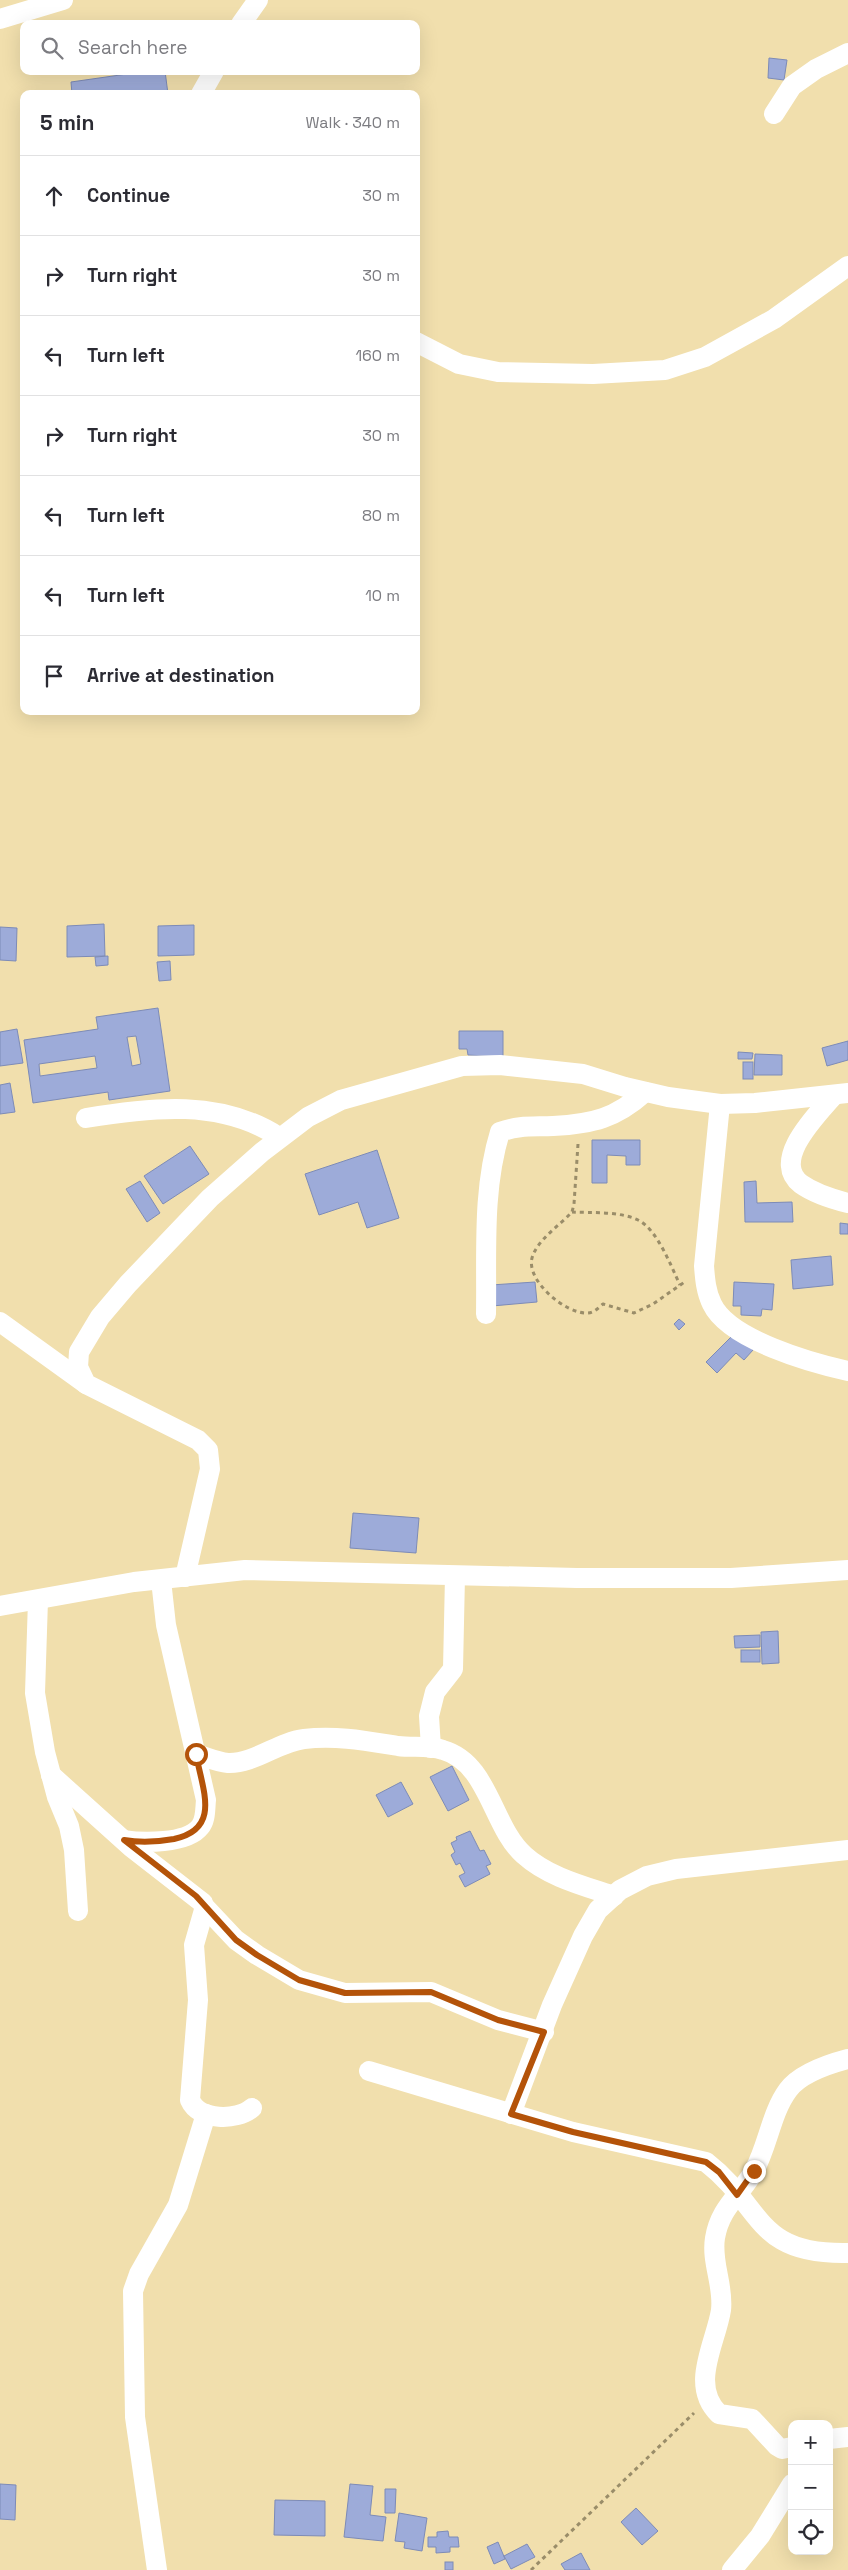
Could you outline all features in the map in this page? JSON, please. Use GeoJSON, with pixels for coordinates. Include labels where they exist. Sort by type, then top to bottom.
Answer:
{"type":"FeatureCollection","features":[{"type":"Feature","properties":{"kind":"street"},"geometry":{"type":"LineString","coordinates":[[0,19],[63,0]]}},
{"type":"Feature","properties":{"kind":"street"},"geometry":{"type":"LineString","coordinates":[[244,20],[258,0]]}},
{"type":"Feature","properties":{"kind":"street"},"geometry":{"type":"LineString","coordinates":[[774,114],[792,86],[816,69],[848,52]]}},
{"type":"Feature","properties":{"kind":"street"},"geometry":{"type":"LineString","coordinates":[[203,90],[212,75]]}},
{"type":"Feature","properties":{"kind":"street"},"geometry":{"type":"LineString","coordinates":[[420,344],[459,364],[498,372],[593,374],[665,370],[705,357],[774,319],[848,266]]}},
{"type":"Feature","properties":{"kind":"street"},"geometry":{"type":"LineString","coordinates":[[86,1384],[78,1367],[79,1352],[100,1317],[204,1205],[279,1137],[308,1117],[341,1100],[462,1066],[500,1065],[583,1074],[645,1092],[720,1104],[755,1103],[841,1094]]}},
{"type":"Feature","properties":{"kind":"street"},"geometry":{"type":"LineString","coordinates":[[486,1314],[488,1190],[494,1150],[500,1132],[516,1126],[580,1123],[599,1120],[616,1114],[645,1092]]}},
{"type":"Feature","properties":{"kind":"street"},"geometry":{"type":"LineString","coordinates":[[841,1094],[808,1125],[794,1148],[791,1166],[800,1183],[825,1197],[848,1203]]}},
{"type":"Feature","properties":{"kind":"street"},"geometry":{"type":"LineString","coordinates":[[720,1104],[704,1270],[712,1305],[722,1318],[747,1335],[788,1355],[848,1371]]}},
{"type":"Feature","properties":{"kind":"street"},"geometry":{"type":"LineString","coordinates":[[86,1118],[129,1111],[221,1112],[258,1124],[279,1137]]}},
{"type":"Feature","properties":{"kind":"street"},"geometry":{"type":"LineString","coordinates":[[0,1322],[86,1384],[198,1440],[208,1450],[210,1469],[185,1577]]}},
{"type":"Feature","properties":{"kind":"street"},"geometry":{"type":"LineString","coordinates":[[0,1606],[161,1580],[245,1570],[384,1572],[455,1576],[731,1578],[848,1570]]}},
{"type":"Feature","properties":{"kind":"street"},"geometry":{"type":"LineString","coordinates":[[431,1748],[428,1716],[435,1692],[453,1669],[455,1576]]}},
{"type":"Feature","properties":{"kind":"street"},"geometry":{"type":"LineString","coordinates":[[124,1840],[138,1842],[163,1841],[186,1836],[200,1828],[205,1817],[206,1800],[166,1625],[161,1580]]}},
{"type":"Feature","properties":{"kind":"street"},"geometry":{"type":"LineString","coordinates":[[38,1600],[35,1693],[51,1775],[69,1826],[74,1850],[78,1911]]}},
{"type":"Feature","properties":{"kind":"street"},"geometry":{"type":"LineString","coordinates":[[196,1754],[230,1763],[246,1760],[271,1748],[302,1739],[331,1737],[444,1750],[462,1758],[523,1854],[536,1865],[614,1896]]}},
{"type":"Feature","properties":{"kind":"street"},"geometry":{"type":"LineString","coordinates":[[51,1775],[124,1840],[196,1896],[236,1940],[299,1980],[345,1993],[431,1992],[498,2020],[544,2032]]}},
{"type":"Feature","properties":{"kind":"street"},"geometry":{"type":"LineString","coordinates":[[511,2114],[544,2032],[552,2005],[583,1936],[598,1910],[620,1890],[647,1876],[676,1869],[848,1850]]}},
{"type":"Feature","properties":{"kind":"street"},"geometry":{"type":"LineString","coordinates":[[204,1906],[194,1945],[198,2000],[190,2089],[192,2104],[206,2114],[240,2116],[252,2108]]}},
{"type":"Feature","properties":{"kind":"street"},"geometry":{"type":"LineString","coordinates":[[788,2448],[782,2449],[777,2446],[752,2419],[719,2414],[708,2400],[706,2386],[708,2348],[720,2312],[722,2299],[714,2255],[714,2240],[718,2222],[726,2207],[754,2171],[788,2090],[814,2070],[848,2059]]}},
{"type":"Feature","properties":{"kind":"street"},"geometry":{"type":"LineString","coordinates":[[369,2071],[463,2097],[511,2114],[573,2132],[706,2162],[719,2172],[772,2235],[792,2245],[819,2252],[848,2253]]}},
{"type":"Feature","properties":{"kind":"street"},"geometry":{"type":"LineString","coordinates":[[157,2570],[135,2417],[133,2292],[139,2274],[178,2205],[206,2114]]}},
{"type":"Feature","properties":{"kind":"street"},"geometry":{"type":"LineString","coordinates":[[732,2570],[760,2536],[788,2490]]}},
{"type":"Feature","properties":{"kind":"path"},"geometry":{"type":"LineString","coordinates":[[580,1123],[576,1192],[572,1212],[535,1250],[531,1261],[535,1280],[542,1289],[567,1306],[586,1313],[598,1310],[603,1304],[634,1313],[648,1308],[704,1270]]}},
{"type":"Feature","properties":{"kind":"path"},"geometry":{"type":"LineString","coordinates":[[572,1212],[639,1220],[660,1244],[680,1285]]}},
{"type":"Feature","properties":{"kind":"path"},"geometry":{"type":"LineString","coordinates":[[531,2570],[708,2400]]}},
{"type":"Feature","properties":{"kind":"building"},"geometry":{"type":"Polygon","coordinates":[[[769,58],[787,60],[784,80],[768,78],[769,58]]]}},
{"type":"Feature","properties":{"kind":"building"},"geometry":{"type":"Polygon","coordinates":[[[120,75],[166,75],[167,90],[72,90],[71,82],[120,75]]]}},
{"type":"Feature","properties":{"kind":"building"},"geometry":{"type":"Polygon","coordinates":[[[104,924],[105,956],[67,957],[67,926],[104,924]]]}},
{"type":"Feature","properties":{"kind":"building"},"geometry":{"type":"Polygon","coordinates":[[[194,925],[194,955],[158,956],[158,926],[194,925]]]}},
{"type":"Feature","properties":{"kind":"building"},"geometry":{"type":"Polygon","coordinates":[[[0,927],[17,928],[16,961],[0,960],[0,927]]]}},
{"type":"Feature","properties":{"kind":"building"},"geometry":{"type":"Polygon","coordinates":[[[108,956],[108,965],[96,966],[95,957],[108,956]]]}},
{"type":"Feature","properties":{"kind":"building"},"geometry":{"type":"Polygon","coordinates":[[[170,961],[171,980],[159,981],[157,962],[170,961]]]}},
{"type":"Feature","properties":{"kind":"building"},"geometry":{"type":"Polygon","coordinates":[[[158,1008],[170,1091],[109,1100],[108,1092],[33,1103],[24,1040],[98,1029],[96,1017],[158,1008]],[[136,1036],[127,1037],[132,1066],[141,1064],[136,1036]],[[95,1056],[39,1064],[40,1076],[97,1068],[95,1056]]]}},
{"type":"Feature","properties":{"kind":"building"},"geometry":{"type":"Polygon","coordinates":[[[17,1029],[23,1063],[0,1066],[0,1032],[17,1029]]]}},
{"type":"Feature","properties":{"kind":"building"},"geometry":{"type":"Polygon","coordinates":[[[459,1031],[503,1031],[503,1057],[468,1055],[467,1049],[459,1049],[459,1031]]]}},
{"type":"Feature","properties":{"kind":"building"},"geometry":{"type":"Polygon","coordinates":[[[848,1041],[848,1060],[827,1066],[822,1048],[848,1041]]]}},
{"type":"Feature","properties":{"kind":"building"},"geometry":{"type":"Polygon","coordinates":[[[738,1052],[753,1053],[752,1059],[738,1059],[738,1052]]]}},
{"type":"Feature","properties":{"kind":"building"},"geometry":{"type":"Polygon","coordinates":[[[755,1054],[782,1055],[782,1075],[754,1075],[755,1054]]]}},
{"type":"Feature","properties":{"kind":"building"},"geometry":{"type":"Polygon","coordinates":[[[743,1062],[753,1062],[753,1079],[743,1079],[743,1062]]]}},
{"type":"Feature","properties":{"kind":"building"},"geometry":{"type":"Polygon","coordinates":[[[10,1083],[15,1112],[0,1114],[0,1085],[10,1083]]]}},
{"type":"Feature","properties":{"kind":"building"},"geometry":{"type":"Polygon","coordinates":[[[592,1140],[640,1140],[640,1165],[626,1165],[626,1156],[607,1155],[607,1183],[592,1183],[592,1140]]]}},
{"type":"Feature","properties":{"kind":"building"},"geometry":{"type":"Polygon","coordinates":[[[190,1146],[209,1174],[163,1204],[144,1176],[190,1146]]]}},
{"type":"Feature","properties":{"kind":"building"},"geometry":{"type":"Polygon","coordinates":[[[377,1150],[399,1218],[367,1228],[358,1202],[319,1215],[305,1174],[377,1150]]]}},
{"type":"Feature","properties":{"kind":"building"},"geometry":{"type":"Polygon","coordinates":[[[140,1181],[160,1213],[147,1222],[126,1189],[140,1181]]]}},
{"type":"Feature","properties":{"kind":"building"},"geometry":{"type":"Polygon","coordinates":[[[756,1181],[757,1203],[792,1202],[793,1222],[745,1222],[744,1182],[756,1181]]]}},
{"type":"Feature","properties":{"kind":"building"},"geometry":{"type":"Polygon","coordinates":[[[840,1223],[848,1224],[848,1234],[840,1234],[840,1223]]]}},
{"type":"Feature","properties":{"kind":"building"},"geometry":{"type":"Polygon","coordinates":[[[831,1256],[833,1285],[793,1289],[791,1260],[831,1256]]]}},
{"type":"Feature","properties":{"kind":"building"},"geometry":{"type":"Polygon","coordinates":[[[535,1282],[537,1302],[492,1306],[491,1285],[535,1282]]]}},
{"type":"Feature","properties":{"kind":"building"},"geometry":{"type":"Polygon","coordinates":[[[734,1282],[774,1284],[772,1310],[762,1309],[761,1316],[741,1315],[741,1306],[733,1306],[734,1282]]]}},
{"type":"Feature","properties":{"kind":"building"},"geometry":{"type":"Polygon","coordinates":[[[679,1319],[685,1324],[679,1330],[674,1324],[679,1319]]]}},
{"type":"Feature","properties":{"kind":"building"},"geometry":{"type":"Polygon","coordinates":[[[735,1333],[753,1350],[744,1360],[736,1353],[717,1373],[706,1362],[735,1333]]]}},
{"type":"Feature","properties":{"kind":"building"},"geometry":{"type":"Polygon","coordinates":[[[353,1513],[419,1518],[416,1553],[350,1548],[353,1513]]]}},
{"type":"Feature","properties":{"kind":"building"},"geometry":{"type":"Polygon","coordinates":[[[778,1631],[779,1663],[762,1664],[761,1632],[778,1631]]]}},
{"type":"Feature","properties":{"kind":"building"},"geometry":{"type":"Polygon","coordinates":[[[760,1635],[760,1647],[735,1648],[734,1636],[760,1635]]]}},
{"type":"Feature","properties":{"kind":"building"},"geometry":{"type":"Polygon","coordinates":[[[741,1650],[760,1650],[760,1662],[741,1662],[741,1650]]]}},
{"type":"Feature","properties":{"kind":"building"},"geometry":{"type":"Polygon","coordinates":[[[452,1766],[469,1800],[448,1811],[430,1777],[452,1766]]]}},
{"type":"Feature","properties":{"kind":"building"},"geometry":{"type":"Polygon","coordinates":[[[401,1782],[413,1804],[388,1817],[376,1795],[401,1782]]]}},
{"type":"Feature","properties":{"kind":"building"},"geometry":{"type":"Polygon","coordinates":[[[470,1831],[480,1851],[484,1850],[491,1864],[486,1866],[490,1874],[465,1887],[459,1876],[465,1873],[460,1863],[456,1865],[451,1855],[455,1852],[451,1843],[457,1840],[456,1837],[470,1831]]]}},
{"type":"Feature","properties":{"kind":"building"},"geometry":{"type":"Polygon","coordinates":[[[0,2484],[16,2485],[15,2520],[0,2519],[0,2484]]]}},
{"type":"Feature","properties":{"kind":"building"},"geometry":{"type":"Polygon","coordinates":[[[350,2484],[373,2486],[370,2515],[386,2517],[383,2541],[344,2537],[350,2484]]]}},
{"type":"Feature","properties":{"kind":"building"},"geometry":{"type":"Polygon","coordinates":[[[385,2489],[396,2489],[395,2513],[385,2513],[385,2489]]]}},
{"type":"Feature","properties":{"kind":"building"},"geometry":{"type":"Polygon","coordinates":[[[275,2500],[325,2501],[325,2536],[274,2535],[275,2500]]]}},
{"type":"Feature","properties":{"kind":"building"},"geometry":{"type":"Polygon","coordinates":[[[636,2508],[658,2531],[642,2545],[621,2522],[636,2508]]]}},
{"type":"Feature","properties":{"kind":"building"},"geometry":{"type":"Polygon","coordinates":[[[399,2513],[427,2518],[422,2551],[404,2548],[405,2542],[395,2541],[399,2513]]]}},
{"type":"Feature","properties":{"kind":"building"},"geometry":{"type":"Polygon","coordinates":[[[448,2531],[449,2537],[458,2537],[459,2547],[450,2547],[450,2552],[436,2553],[436,2547],[428,2547],[428,2537],[437,2537],[437,2532],[448,2531]]]}},
{"type":"Feature","properties":{"kind":"building"},"geometry":{"type":"Polygon","coordinates":[[[498,2542],[505,2559],[494,2564],[487,2547],[498,2542]]]}},
{"type":"Feature","properties":{"kind":"building"},"geometry":{"type":"Polygon","coordinates":[[[527,2544],[535,2557],[511,2569],[504,2556],[527,2544]]]}},
{"type":"Feature","properties":{"kind":"building"},"geometry":{"type":"Polygon","coordinates":[[[581,2553],[590,2570],[565,2570],[561,2564],[581,2553]]]}},
{"type":"Feature","properties":{"kind":"building"},"geometry":{"type":"Polygon","coordinates":[[[445,2562],[453,2562],[453,2570],[445,2570],[445,2562]]]}},
{"type":"Feature","properties":{"kind":"route"},"geometry":{"type":"LineString","coordinates":[[196,1754],[206,1800],[205,1817],[200,1828],[186,1836],[163,1841],[138,1842],[124,1840],[196,1896],[236,1940],[299,1980],[326,1989],[340,1993],[367,1995],[431,1992],[454,1999],[498,2020],[544,2032],[511,2114],[573,2132],[706,2162],[719,2172],[737,2195],[754,2171]]}}]}
